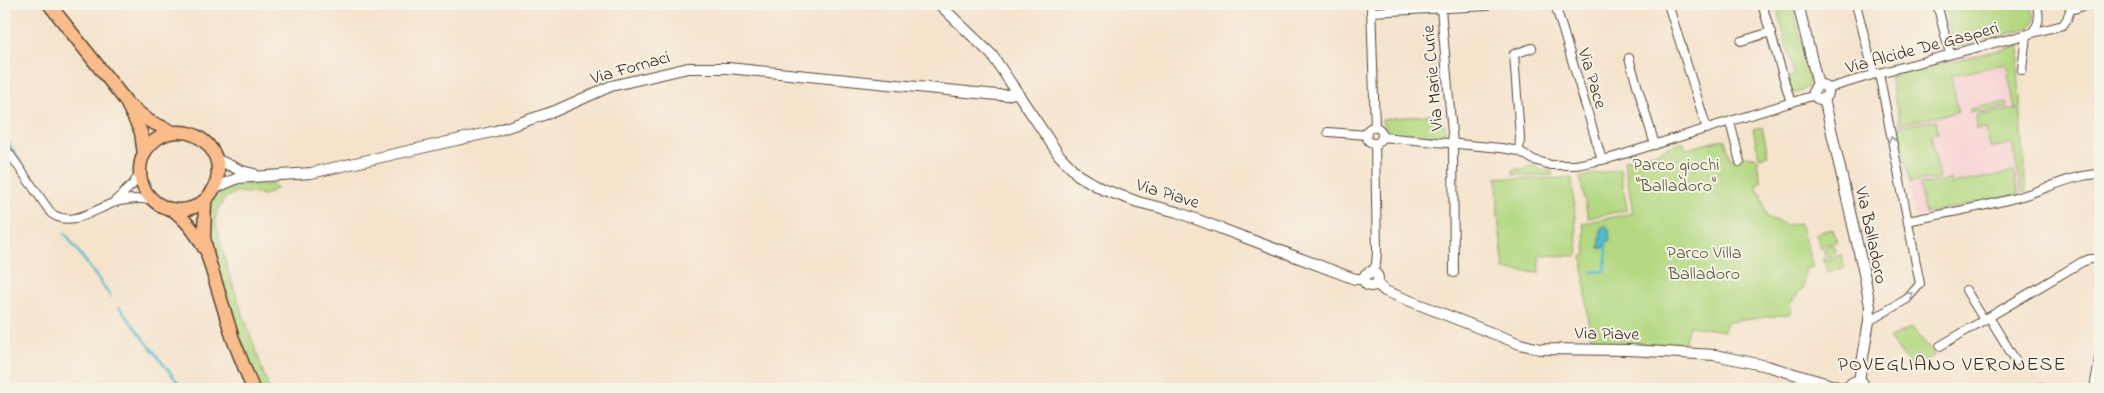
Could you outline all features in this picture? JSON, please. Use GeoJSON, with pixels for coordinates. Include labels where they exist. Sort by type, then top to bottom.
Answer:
{"type":"FeatureCollection","features":[{"type":"Feature","properties":{"kind":"main road"},"geometry":{"type":"LineString","coordinates":[[49,4],[125,100],[141,132],[144,155],[141,173],[143,185],[153,199],[184,218],[198,236],[208,257]]}},
{"type":"Feature","properties":{"kind":"main road"},"geometry":{"type":"LineString","coordinates":[[125,100],[160,128],[174,132],[186,132],[202,139],[211,148],[216,159],[218,172],[214,189],[205,200],[193,207],[172,209]]}},
{"type":"Feature","properties":{"kind":"main road"},"geometry":{"type":"LineString","coordinates":[[144,155],[161,136],[174,132]]}},
{"type":"Feature","properties":{"kind":"main road"},"geometry":{"type":"LineString","coordinates":[[205,200],[204,237],[208,257],[233,339],[253,389]]}},
{"type":"Feature","properties":{"kind":"street","name":"Via Piave"},"geometry":{"type":"LineString","coordinates":[[939,4],[992,55],[1008,76],[1059,155],[1078,175],[1102,189],[1138,202],[1177,212],[1355,279],[1364,280]]}},
{"type":"Feature","properties":{"kind":"street","name":"Via Pace"},"geometry":{"type":"LineString","coordinates":[[1555,4],[1602,160]]}},
{"type":"Feature","properties":{"kind":"street"},"geometry":{"type":"LineString","coordinates":[[1668,4],[1707,129]]}},
{"type":"Feature","properties":{"kind":"street"},"geometry":{"type":"LineString","coordinates":[[1762,4],[1791,103]]}},
{"type":"Feature","properties":{"kind":"street","name":"Via Balladoro"},"geometry":{"type":"LineString","coordinates":[[1798,4],[1821,92],[1865,278],[1870,307],[1859,381]]}},
{"type":"Feature","properties":{"kind":"street"},"geometry":{"type":"LineString","coordinates":[[1856,4],[1876,73],[1920,284],[1907,298],[1869,321]]}},
{"type":"Feature","properties":{"kind":"street"},"geometry":{"type":"LineString","coordinates":[[1938,4],[1950,54]]}},
{"type":"Feature","properties":{"kind":"street","name":"Via Alcide De Gasperi"},"geometry":{"type":"LineString","coordinates":[[2022,70],[2029,34],[2037,27],[2040,20],[2037,4]]}},
{"type":"Feature","properties":{"kind":"street"},"geometry":{"type":"LineString","coordinates":[[2067,4],[2100,6]]}},
{"type":"Feature","properties":{"kind":"street","name":"Via Alcide De Gasperi"},"geometry":{"type":"LineString","coordinates":[[1520,151],[1534,160],[1551,165],[1576,165],[1602,160],[1791,103],[1876,73],[2063,26],[2070,10],[2086,5]]}},
{"type":"Feature","properties":{"kind":"street"},"geometry":{"type":"LineString","coordinates":[[1374,128],[1371,8],[1441,9],[1487,6]]}},
{"type":"Feature","properties":{"kind":"street","name":"Via Marie Curie"},"geometry":{"type":"LineString","coordinates":[[1441,9],[1453,144],[1454,273]]}},
{"type":"Feature","properties":{"kind":"street"},"geometry":{"type":"LineString","coordinates":[[1741,41],[1770,32]]}},
{"type":"Feature","properties":{"kind":"street"},"geometry":{"type":"LineString","coordinates":[[1382,137],[1520,151],[1514,54],[1532,48]]}},
{"type":"Feature","properties":{"kind":"street"},"geometry":{"type":"LineString","coordinates":[[1629,58],[1655,145]]}},
{"type":"Feature","properties":{"kind":"street","name":"Via Fornaci"},"geometry":{"type":"LineString","coordinates":[[260,176],[311,173],[496,131],[554,111],[611,86],[688,68],[728,68],[997,95],[1017,92]]}},
{"type":"Feature","properties":{"kind":"street"},"geometry":{"type":"LineString","coordinates":[[1730,122],[1740,162]]}},
{"type":"Feature","properties":{"kind":"street"},"geometry":{"type":"LineString","coordinates":[[1366,135],[1368,131],[1374,128]]}},
{"type":"Feature","properties":{"kind":"street"},"geometry":{"type":"LineString","coordinates":[[1374,128],[1381,132],[1382,137]]}},
{"type":"Feature","properties":{"kind":"street"},"geometry":{"type":"LineString","coordinates":[[1328,132],[1366,135]]}},
{"type":"Feature","properties":{"kind":"street"},"geometry":{"type":"LineString","coordinates":[[1366,135],[1368,140],[1375,143],[1380,141],[1382,137]]}},
{"type":"Feature","properties":{"kind":"street"},"geometry":{"type":"LineString","coordinates":[[1372,272],[1379,277],[1377,284],[1371,287],[1367,286],[1364,280],[1366,274],[1372,272],[1376,264],[1377,252],[1375,143]]}},
{"type":"Feature","properties":{"kind":"street"},"geometry":{"type":"LineString","coordinates":[[4,146],[51,213],[58,219],[72,219],[114,202],[132,186],[141,173]]}},
{"type":"Feature","properties":{"kind":"street"},"geometry":{"type":"LineString","coordinates":[[216,159],[242,171],[260,176]]}},
{"type":"Feature","properties":{"kind":"street"},"geometry":{"type":"LineString","coordinates":[[1908,221],[1959,212],[2023,196],[2070,178],[2100,174]]}},
{"type":"Feature","properties":{"kind":"street"},"geometry":{"type":"LineString","coordinates":[[214,189],[238,178],[260,176]]}},
{"type":"Feature","properties":{"kind":"street"},"geometry":{"type":"LineString","coordinates":[[114,202],[153,199]]}},
{"type":"Feature","properties":{"kind":"street"},"geometry":{"type":"LineString","coordinates":[[1940,346],[2082,262],[2090,259],[2100,259]]}},
{"type":"Feature","properties":{"kind":"street","name":"Via Piave"},"geometry":{"type":"LineString","coordinates":[[1377,284],[1385,291],[1520,344],[1540,349],[1629,350],[1715,354],[1766,366],[1846,389]]}},
{"type":"Feature","properties":{"kind":"street"},"geometry":{"type":"LineString","coordinates":[[1966,290],[2016,361]]}},
{"type":"Feature","properties":{"kind":"street"},"geometry":{"type":"LineString","coordinates":[[2094,389],[2100,354]]}},
{"type":"Feature","properties":{"kind":"street"},"geometry":{"type":"LineString","coordinates":[[1846,389],[1850,384],[1859,381],[1866,389]]}},
{"type":"Feature","properties":{"kind":"shaded area"},"geometry":{"type":"Polygon","coordinates":[[[2021,44],[2018,69],[2026,193],[1915,218],[1890,76],[1951,59],[2021,44]]]}},
{"type":"Feature","properties":{"kind":"green space"},"geometry":{"type":"Polygon","coordinates":[[[1975,4],[2031,4],[2035,18],[2030,28],[1954,48],[1945,10],[1975,4]]]}},
{"type":"Feature","properties":{"kind":"green space"},"geometry":{"type":"Polygon","coordinates":[[[1793,7],[1810,79],[1806,88],[1791,94],[1788,78],[1794,75],[1778,12],[1793,7]]]}},
{"type":"Feature","properties":{"kind":"green space"},"geometry":{"type":"Polygon","coordinates":[[[2020,45],[2018,69],[2026,193],[2022,193],[2013,148],[2010,144],[1990,148],[1986,129],[1977,130],[1976,116],[2018,108],[2015,108],[2006,64],[1951,75],[1958,112],[1900,124],[1890,76],[2020,45]]]}},
{"type":"Feature","properties":{"kind":"green space"},"geometry":{"type":"Polygon","coordinates":[[[2007,102],[2008,107],[1978,113],[1976,111],[1970,112],[1970,109],[2007,102]]]}},
{"type":"Feature","properties":{"kind":"green space"},"geometry":{"type":"Polygon","coordinates":[[[1439,114],[1440,124],[1445,125],[1445,130],[1444,136],[1438,140],[1404,137],[1395,134],[1388,131],[1382,119],[1439,114]]]}},
{"type":"Feature","properties":{"kind":"green space"},"geometry":{"type":"Polygon","coordinates":[[[1936,120],[1938,133],[1931,134],[1939,178],[1910,183],[1899,127],[1936,120]]]}},
{"type":"Feature","properties":{"kind":"green space"},"geometry":{"type":"Polygon","coordinates":[[[1762,127],[1768,155],[1759,157],[1753,129],[1762,127]]]}},
{"type":"Feature","properties":{"kind":"green space","name":"Parco Villa Balladoro"},"geometry":{"type":"Polygon","coordinates":[[[1725,139],[1730,159],[1744,156],[1756,157],[1759,161],[1757,162],[1761,182],[1757,183],[1758,192],[1761,192],[1767,217],[1786,225],[1800,223],[1813,267],[1805,269],[1804,287],[1790,304],[1791,314],[1727,322],[1724,331],[1689,326],[1683,346],[1591,343],[1582,257],[1586,255],[1583,223],[1633,213],[1624,160],[1654,153],[1683,142],[1686,149],[1725,139]]]}},
{"type":"Feature","properties":{"kind":"green space"},"geometry":{"type":"Polygon","coordinates":[[[1528,165],[1551,171],[1553,175],[1531,176],[1513,174],[1513,169],[1523,169],[1528,165]]]}},
{"type":"Feature","properties":{"kind":"green space"},"geometry":{"type":"Polygon","coordinates":[[[1620,169],[1627,210],[1588,218],[1580,177],[1620,169]]]}},
{"type":"Feature","properties":{"kind":"green space"},"geometry":{"type":"Polygon","coordinates":[[[2014,172],[2019,194],[1925,214],[1919,185],[1951,179],[1952,184],[2014,172]]]}},
{"type":"Feature","properties":{"kind":"green space"},"geometry":{"type":"Polygon","coordinates":[[[1497,177],[1517,179],[1572,178],[1578,256],[1539,255],[1540,273],[1504,270],[1498,216],[1497,177]]]}},
{"type":"Feature","properties":{"kind":"green space"},"geometry":{"type":"Polygon","coordinates":[[[246,184],[274,185],[277,188],[265,195],[236,192],[225,198],[217,211],[215,220],[227,268],[269,389],[259,389],[226,294],[208,225],[208,212],[214,200],[223,192],[246,184]]]}},
{"type":"Feature","properties":{"kind":"green space"},"geometry":{"type":"Polygon","coordinates":[[[1833,229],[1837,243],[1827,243],[1820,249],[1816,233],[1833,229]]]}},
{"type":"Feature","properties":{"kind":"green space"},"geometry":{"type":"Polygon","coordinates":[[[1828,245],[1832,245],[1836,251],[1832,257],[1828,257],[1824,253],[1824,249],[1828,245]]]}},
{"type":"Feature","properties":{"kind":"green space"},"geometry":{"type":"Polygon","coordinates":[[[1841,254],[1845,268],[1827,273],[1823,258],[1831,260],[1841,254]]]}},
{"type":"Feature","properties":{"kind":"green space"},"geometry":{"type":"Polygon","coordinates":[[[1912,327],[1935,355],[1912,368],[1889,338],[1912,327]]]}},
{"type":"Feature","properties":{"kind":"water"},"geometry":{"type":"Polygon","coordinates":[[[1606,225],[1609,229],[1610,240],[1605,244],[1604,248],[1599,248],[1601,228],[1606,225]]]}},
{"type":"Feature","properties":{"kind":"waterway"},"geometry":{"type":"LineString","coordinates":[[4,136],[31,179]]}},
{"type":"Feature","properties":{"kind":"waterway"},"geometry":{"type":"LineString","coordinates":[[65,233],[111,297]]}},
{"type":"Feature","properties":{"kind":"waterway"},"geometry":{"type":"LineString","coordinates":[[1592,272],[1604,271],[1607,252],[1606,244]]}},
{"type":"Feature","properties":{"kind":"waterway"},"geometry":{"type":"LineString","coordinates":[[119,307],[183,389]]}},
{"type":"Feature","properties":{"kind":"district","name":"POVEGLIANO VERONESE"},"geometry":{"type":"Point","coordinates":[1952,363]}},
{"type":"Feature","properties":{"kind":"park label","name":"Parco giochi \"Balladoro\""},"geometry":{"type":"Point","coordinates":[1676,174]}}]}
